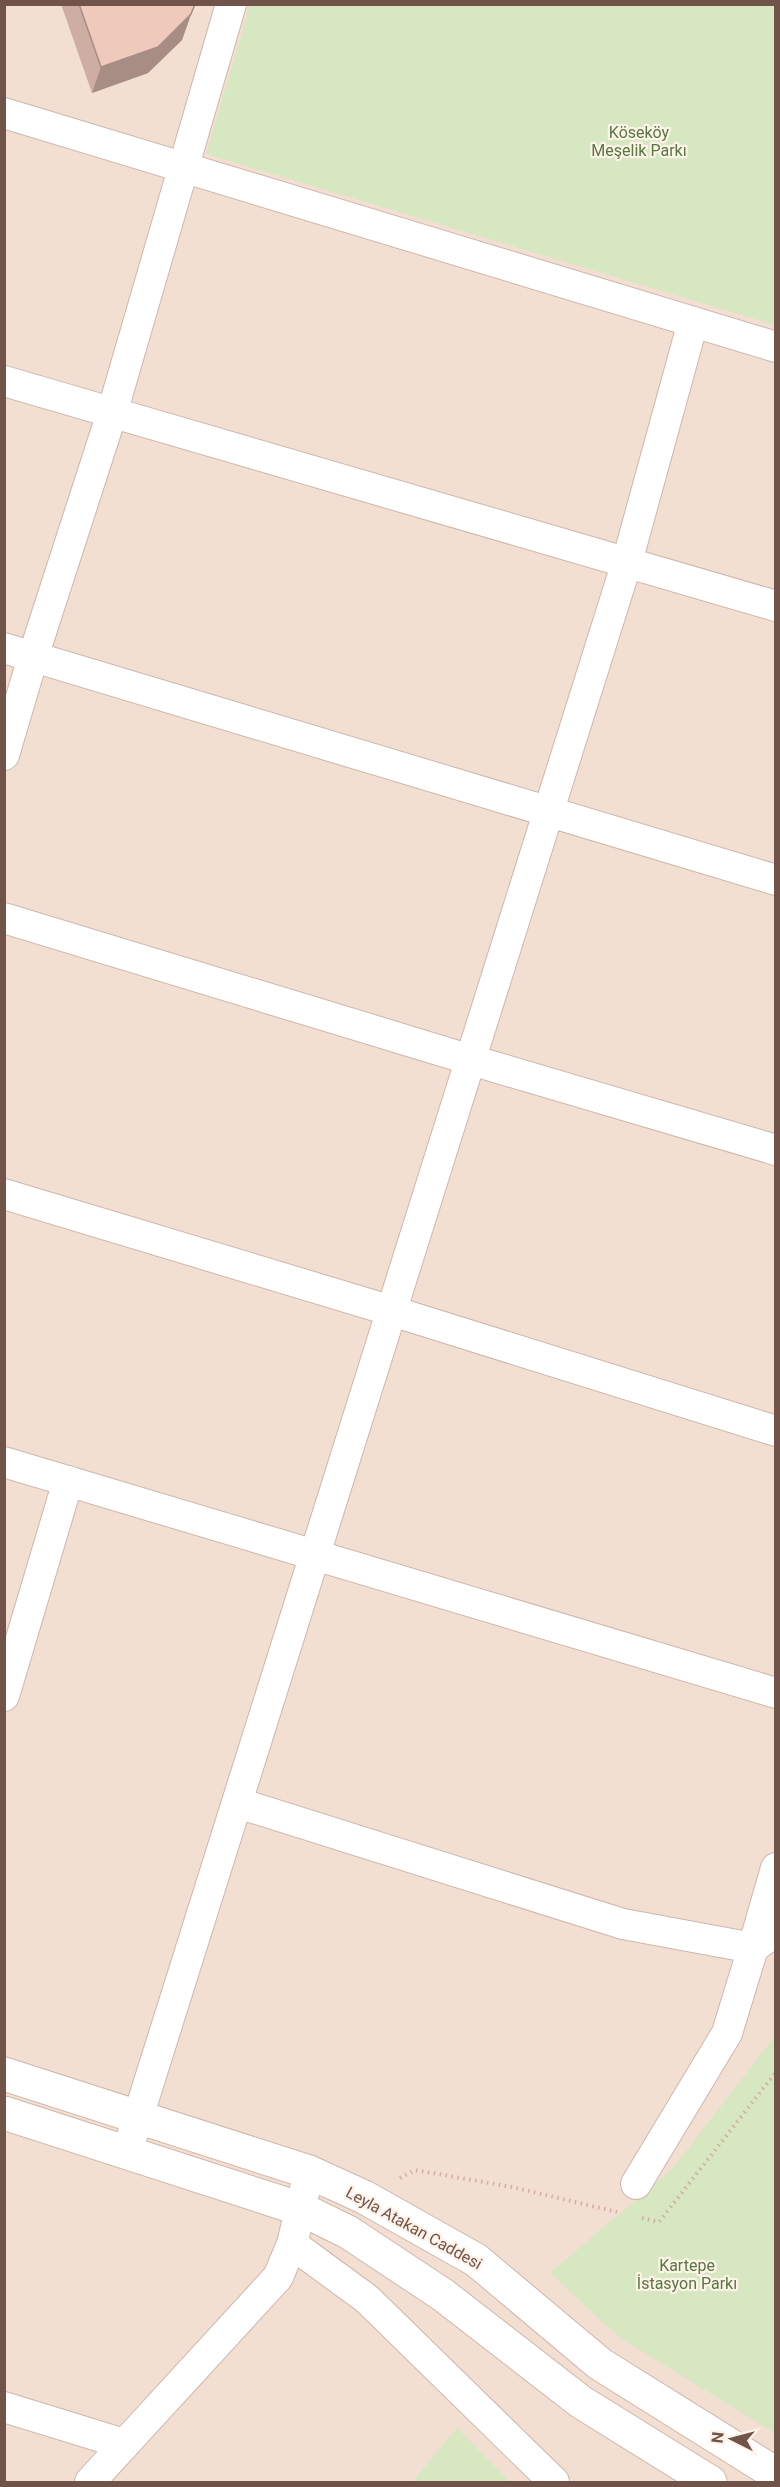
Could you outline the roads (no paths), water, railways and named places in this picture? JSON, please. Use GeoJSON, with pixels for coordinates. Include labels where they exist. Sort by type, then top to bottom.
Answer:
{"type":"FeatureCollection","features":[{"type":"Feature","properties":{"kind":"street"},"geometry":{"type":"LineString","coordinates":[[4,755],[33,657],[112,413],[231,4]]}},
{"type":"Feature","properties":{"kind":"street"},"geometry":{"type":"LineString","coordinates":[[4,113],[776,347]]}},
{"type":"Feature","properties":{"kind":"street"},"geometry":{"type":"LineString","coordinates":[[127,2152],[627,562],[693,322]]}},
{"type":"Feature","properties":{"kind":"street"},"geometry":{"type":"LineString","coordinates":[[4,381],[776,606]]}},
{"type":"Feature","properties":{"kind":"street"},"geometry":{"type":"LineString","coordinates":[[4,648],[776,880]]}},
{"type":"Feature","properties":{"kind":"street"},"geometry":{"type":"LineString","coordinates":[[4,918],[776,1150]]}},
{"type":"Feature","properties":{"kind":"street"},"geometry":{"type":"LineString","coordinates":[[4,1194],[392,1311],[776,1431]]}},
{"type":"Feature","properties":{"kind":"street"},"geometry":{"type":"LineString","coordinates":[[4,1462],[776,1693]]}},
{"type":"Feature","properties":{"kind":"street"},"geometry":{"type":"LineString","coordinates":[[4,1696],[68,1481]]}},
{"type":"Feature","properties":{"kind":"street"},"geometry":{"type":"LineString","coordinates":[[238,1803],[623,1924],[764,1940]]}},
{"type":"Feature","properties":{"kind":"street"},"geometry":{"type":"LineString","coordinates":[[636,2184],[727,2033],[764,1940],[776,1868]]}},
{"type":"Feature","properties":{"kind":"street","name":"Leyla Atakan Caddesi"},"geometry":{"type":"LineString","coordinates":[[4,2074],[309,2172],[364,2197],[476,2260],[600,2364],[776,2474]]}},
{"type":"Feature","properties":{"kind":"street"},"geometry":{"type":"LineString","coordinates":[[4,2113],[301,2209],[348,2232],[443,2295],[581,2402],[710,2482]]}},
{"type":"Feature","properties":{"kind":"street"},"geometry":{"type":"LineString","coordinates":[[90,2482],[278,2277],[292,2244],[309,2172]]}},
{"type":"Feature","properties":{"kind":"street"},"geometry":{"type":"LineString","coordinates":[[292,2244],[367,2299],[554,2482]]}},
{"type":"Feature","properties":{"kind":"street"},"geometry":{"type":"LineString","coordinates":[[4,2407],[124,2444]]}},
{"type":"Feature","properties":{"kind":"park label","name":"Köseköy Meşelik Parkı"},"geometry":{"type":"Point","coordinates":[639,141]}},
{"type":"Feature","properties":{"kind":"park label","name":"Kartepe İstasyon Parkı"},"geometry":{"type":"Point","coordinates":[687,2274]}}]}
